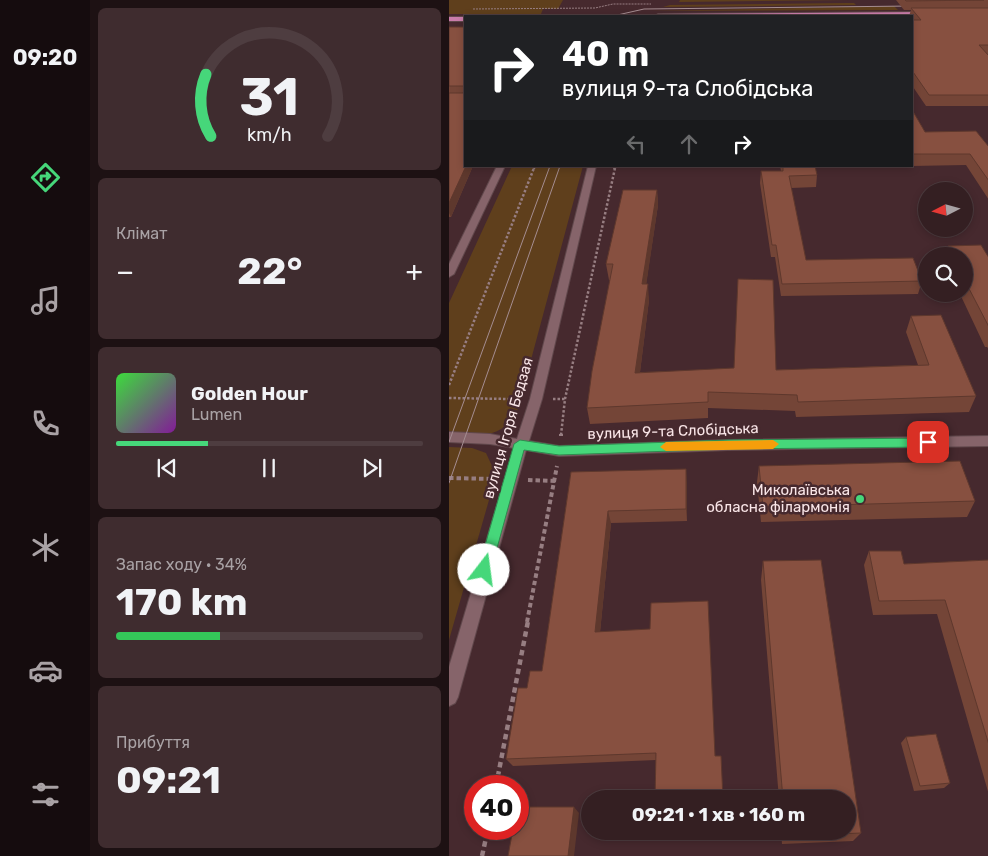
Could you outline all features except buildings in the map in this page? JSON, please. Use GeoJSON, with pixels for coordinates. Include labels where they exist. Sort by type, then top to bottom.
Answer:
{"type":"FeatureCollection","features":[{"type":"Feature","properties":{"kind":"main road"},"geometry":{"type":"LineString","coordinates":[[795,15],[932,14]]}},
{"type":"Feature","properties":{"kind":"main road"},"geometry":{"type":"LineString","coordinates":[[449,19],[464,19]]}},
{"type":"Feature","properties":{"kind":"street"},"geometry":{"type":"LineString","coordinates":[[449,274],[501,167]]}},
{"type":"Feature","properties":{"kind":"street","name":"вулиця Ігоря Бедзая"},"geometry":{"type":"LineString","coordinates":[[449,697],[520,444],[535,399],[592,167]]}},
{"type":"Feature","properties":{"kind":"street","name":"вулиця 9-та Слобідська"},"geometry":{"type":"LineString","coordinates":[[449,437],[490,439],[559,451],[729,445],[988,441]]}},
{"type":"Feature","properties":{"kind":"path"},"geometry":{"type":"LineString","coordinates":[[613,4],[615,0]]}},
{"type":"Feature","properties":{"kind":"path"},"geometry":{"type":"LineString","coordinates":[[594,13],[595,8]]}},
{"type":"Feature","properties":{"kind":"path"},"geometry":{"type":"LineString","coordinates":[[449,385],[535,167]]}},
{"type":"Feature","properties":{"kind":"path"},"geometry":{"type":"LineString","coordinates":[[561,444],[565,399],[615,167]]}},
{"type":"Feature","properties":{"kind":"path"},"geometry":{"type":"LineString","coordinates":[[449,398],[509,399]]}},
{"type":"Feature","properties":{"kind":"path"},"geometry":{"type":"LineString","coordinates":[[498,775],[558,463]]}},
{"type":"Feature","properties":{"kind":"path"},"geometry":{"type":"LineString","coordinates":[[449,478],[495,479]]}},
{"type":"Feature","properties":{"kind":"path"},"geometry":{"type":"LineString","coordinates":[[527,480],[555,481]]}},
{"type":"Feature","properties":{"kind":"path"},"geometry":{"type":"LineString","coordinates":[[483,856],[486,840]]}},
{"type":"Feature","properties":{"kind":"shaded area"},"geometry":{"type":"Polygon","coordinates":[[[449,0],[563,0],[558,9],[543,9],[541,14],[449,14],[449,0]]]}},
{"type":"Feature","properties":{"kind":"shaded area"},"geometry":{"type":"Polygon","coordinates":[[[680,0],[850,0],[679,2],[680,0]]]}},
{"type":"Feature","properties":{"kind":"shaded area"},"geometry":{"type":"Polygon","coordinates":[[[854,3],[856,5],[663,7],[670,5],[854,3]]]}},
{"type":"Feature","properties":{"kind":"shaded area"},"geometry":{"type":"Polygon","coordinates":[[[894,6],[898,10],[649,11],[894,6]]]}},
{"type":"Feature","properties":{"kind":"shaded area"},"geometry":{"type":"Polygon","coordinates":[[[512,167],[583,167],[517,412],[511,421],[496,432],[479,435],[449,435],[449,303],[512,167]]]}},
{"type":"Feature","properties":{"kind":"shaded area"},"geometry":{"type":"Polygon","coordinates":[[[449,447],[472,448],[486,453],[495,479],[449,640],[449,447]]]}},
{"type":"Feature","properties":{"kind":"tram line"},"geometry":{"type":"LineString","coordinates":[[617,15],[644,9],[913,6]]}},
{"type":"Feature","properties":{"kind":"tram line"},"geometry":{"type":"LineString","coordinates":[[449,442],[550,167]]}},
{"type":"Feature","properties":{"kind":"tram line"},"geometry":{"type":"LineString","coordinates":[[449,483],[560,167]]}},
{"type":"Feature","properties":{"kind":"slow traffic"},"geometry":{"type":"LineString","coordinates":[[666,447],[773,444]]}},
{"type":"Feature","properties":{"kind":"place","name":"Миколаївська обласна філармонія"},"geometry":{"type":"Point","coordinates":[860,499]}},
{"type":"Feature","properties":{"kind":"route"},"geometry":{"type":"LineString","coordinates":[[484,570],[520,444],[559,451],[729,445],[928,442]]}}]}
